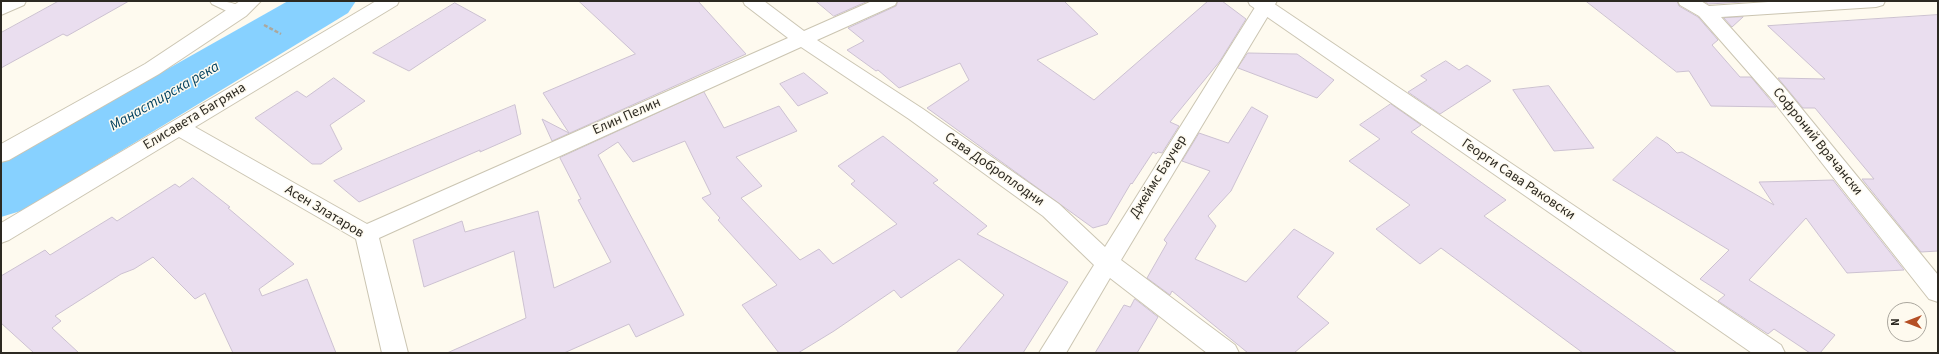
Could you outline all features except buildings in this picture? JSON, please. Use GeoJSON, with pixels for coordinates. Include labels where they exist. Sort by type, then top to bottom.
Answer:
{"type":"FeatureCollection","features":[{"type":"Feature","properties":{"kind":"street"},"geometry":{"type":"LineString","coordinates":[[1,9],[17,1]]}},
{"type":"Feature","properties":{"kind":"street","name":"Елисавета Багряна"},"geometry":{"type":"LineString","coordinates":[[1,234],[390,1]]}},
{"type":"Feature","properties":{"kind":"street","name":"Сава Доброплодни"},"geometry":{"type":"LineString","coordinates":[[752,1],[802,39],[916,114],[1051,210],[1106,262],[1226,353]]}},
{"type":"Feature","properties":{"kind":"street","name":"Елин Пелин"},"geometry":{"type":"LineString","coordinates":[[366,234],[888,1]]}},
{"type":"Feature","properties":{"kind":"street","name":"Софроний Врачански"},"geometry":{"type":"LineString","coordinates":[[1687,1],[1706,12],[1777,92],[1938,292]]}},
{"type":"Feature","properties":{"kind":"street"},"geometry":{"type":"LineString","coordinates":[[1706,12],[1876,1]]}},
{"type":"Feature","properties":{"kind":"street","name":"Джеймс Баучер"},"geometry":{"type":"LineString","coordinates":[[1052,353],[1264,3]]}},
{"type":"Feature","properties":{"kind":"street","name":"Георги Сава Раковски"},"geometry":{"type":"LineString","coordinates":[[1264,3],[1772,353]]}},
{"type":"Feature","properties":{"kind":"street"},"geometry":{"type":"LineString","coordinates":[[1,154],[152,69],[245,6]]}},
{"type":"Feature","properties":{"kind":"street","name":"Асен Златаров"},"geometry":{"type":"LineString","coordinates":[[178,127],[366,234],[395,353]]}},
{"type":"Feature","properties":{"kind":"lane"},"geometry":{"type":"LineString","coordinates":[[216,1],[245,6]]}},
{"type":"Feature","properties":{"kind":"path"},"geometry":{"type":"LineString","coordinates":[[245,6],[308,49]]}},
{"type":"Feature","properties":{"kind":"waterway","name":"Манастирска река"},"geometry":{"type":"LineString","coordinates":[[1,193],[329,1]]}}]}
